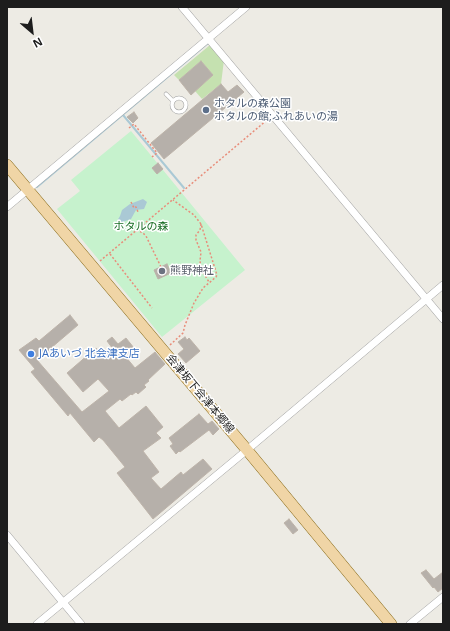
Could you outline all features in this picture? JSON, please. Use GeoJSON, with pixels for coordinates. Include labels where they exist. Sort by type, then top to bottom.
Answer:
{"type":"FeatureCollection","features":[{"type":"Feature","properties":{"kind":"main road","name":"会津坂下会津本郷線"},"geometry":{"type":"LineString","coordinates":[[7,165],[247,450],[391,624]]}},
{"type":"Feature","properties":{"kind":"street"},"geometry":{"type":"LineString","coordinates":[[182,7],[443,319]]}},
{"type":"Feature","properties":{"kind":"street"},"geometry":{"type":"LineString","coordinates":[[7,207],[246,7]]}},
{"type":"Feature","properties":{"kind":"street"},"geometry":{"type":"LineString","coordinates":[[37,624],[443,285]]}},
{"type":"Feature","properties":{"kind":"street"},"geometry":{"type":"LineString","coordinates":[[7,535],[81,624]]}},
{"type":"Feature","properties":{"kind":"street"},"geometry":{"type":"LineString","coordinates":[[410,624],[443,597]]}},
{"type":"Feature","properties":{"kind":"lane"},"geometry":{"type":"LineString","coordinates":[[166,94],[173,101]]}},
{"type":"Feature","properties":{"kind":"lane"},"geometry":{"type":"LineString","coordinates":[[176,98],[181,98],[186,101],[186,107],[182,112],[177,112],[171,106],[173,101],[176,98]]}},
{"type":"Feature","properties":{"kind":"path"},"geometry":{"type":"LineString","coordinates":[[93,267],[273,115]]}},
{"type":"Feature","properties":{"kind":"path"},"geometry":{"type":"LineString","coordinates":[[129,128],[134,124],[157,153],[152,156]]}},
{"type":"Feature","properties":{"kind":"path"},"geometry":{"type":"LineString","coordinates":[[164,351],[183,333],[194,303],[203,288],[217,275],[201,224],[194,215],[173,200]]}},
{"type":"Feature","properties":{"kind":"path"},"geometry":{"type":"LineString","coordinates":[[131,202],[134,208],[136,207],[138,212]]}},
{"type":"Feature","properties":{"kind":"path"},"geometry":{"type":"LineString","coordinates":[[201,224],[200,230],[196,235],[196,240],[201,252],[201,269],[209,282]]}},
{"type":"Feature","properties":{"kind":"path"},"geometry":{"type":"LineString","coordinates":[[136,232],[142,232],[146,236],[161,267]]}},
{"type":"Feature","properties":{"kind":"path"},"geometry":{"type":"LineString","coordinates":[[110,254],[152,308]]}},
{"type":"Feature","properties":{"kind":"green space"},"geometry":{"type":"Polygon","coordinates":[[[210,45],[224,60],[221,84],[202,99],[195,91],[213,75],[201,61],[179,80],[174,75],[210,45]]]}},
{"type":"Feature","properties":{"kind":"green space","name":"ホタルの森"},"geometry":{"type":"Polygon","coordinates":[[[131,131],[245,270],[162,337],[57,209],[80,191],[71,180],[131,131]]]}},
{"type":"Feature","properties":{"kind":"water"},"geometry":{"type":"Polygon","coordinates":[[[143,199],[147,202],[144,209],[136,210],[131,219],[117,224],[122,210],[130,204],[143,199]]]}},
{"type":"Feature","properties":{"kind":"building"},"geometry":{"type":"Polygon","coordinates":[[[201,61],[213,75],[191,95],[179,80],[201,61]]]}},
{"type":"Feature","properties":{"kind":"building","name":"ホタルの森公園 ホタルの館;ふれあいの湯"},"geometry":{"type":"Polygon","coordinates":[[[221,84],[228,92],[237,85],[244,92],[164,159],[151,143],[221,84]]]}},
{"type":"Feature","properties":{"kind":"building"},"geometry":{"type":"Polygon","coordinates":[[[134,112],[138,118],[133,123],[127,117],[134,112]]]}},
{"type":"Feature","properties":{"kind":"building"},"geometry":{"type":"Polygon","coordinates":[[[158,163],[163,169],[157,174],[152,168],[158,163]]]}},
{"type":"Feature","properties":{"kind":"building","name":"熊野神社"},"geometry":{"type":"Polygon","coordinates":[[[167,264],[171,273],[158,279],[154,270],[167,264]]]}},
{"type":"Feature","properties":{"kind":"building"},"geometry":{"type":"Polygon","coordinates":[[[70,315],[78,325],[37,360],[82,412],[109,391],[98,379],[83,392],[67,373],[96,348],[103,357],[113,349],[107,341],[112,337],[118,344],[126,338],[134,348],[125,356],[135,368],[155,352],[165,364],[148,380],[149,381],[144,385],[146,387],[138,394],[136,392],[132,395],[131,394],[122,401],[120,399],[105,411],[119,428],[146,406],[163,427],[156,433],[161,438],[143,451],[159,472],[151,478],[161,489],[181,472],[183,475],[203,459],[212,469],[153,519],[117,473],[125,467],[103,440],[99,437],[94,442],[70,413],[68,416],[31,372],[35,369],[19,350],[36,338],[39,341],[70,315]]]}},
{"type":"Feature","properties":{"kind":"building"},"geometry":{"type":"Polygon","coordinates":[[[185,337],[187,340],[189,338],[200,351],[186,363],[178,354],[184,349],[178,342],[185,337]]]}},
{"type":"Feature","properties":{"kind":"building"},"geometry":{"type":"Polygon","coordinates":[[[199,414],[208,424],[212,421],[219,429],[213,435],[209,430],[176,454],[170,446],[173,444],[169,438],[199,414]]]}},
{"type":"Feature","properties":{"kind":"building"},"geometry":{"type":"Polygon","coordinates":[[[289,519],[298,530],[293,534],[284,523],[289,519]]]}},
{"type":"Feature","properties":{"kind":"building"},"geometry":{"type":"Polygon","coordinates":[[[426,570],[434,579],[443,572],[443,588],[438,592],[421,573],[426,570]]]}},
{"type":"Feature","properties":{"kind":"waterway"},"geometry":{"type":"LineString","coordinates":[[37,187],[208,43]]}},
{"type":"Feature","properties":{"kind":"waterway"},"geometry":{"type":"LineString","coordinates":[[123,115],[184,188]]}},
{"type":"Feature","properties":{"kind":"place","name":"ホタルの森公園 ホタルの館;ふれあいの湯"},"geometry":{"type":"Point","coordinates":[206,110]}},
{"type":"Feature","properties":{"kind":"place","name":"熊野神社"},"geometry":{"type":"Point","coordinates":[162,271]}},
{"type":"Feature","properties":{"kind":"place","name":"JAあいづ 北会津支店"},"geometry":{"type":"Point","coordinates":[31,354]}}]}
